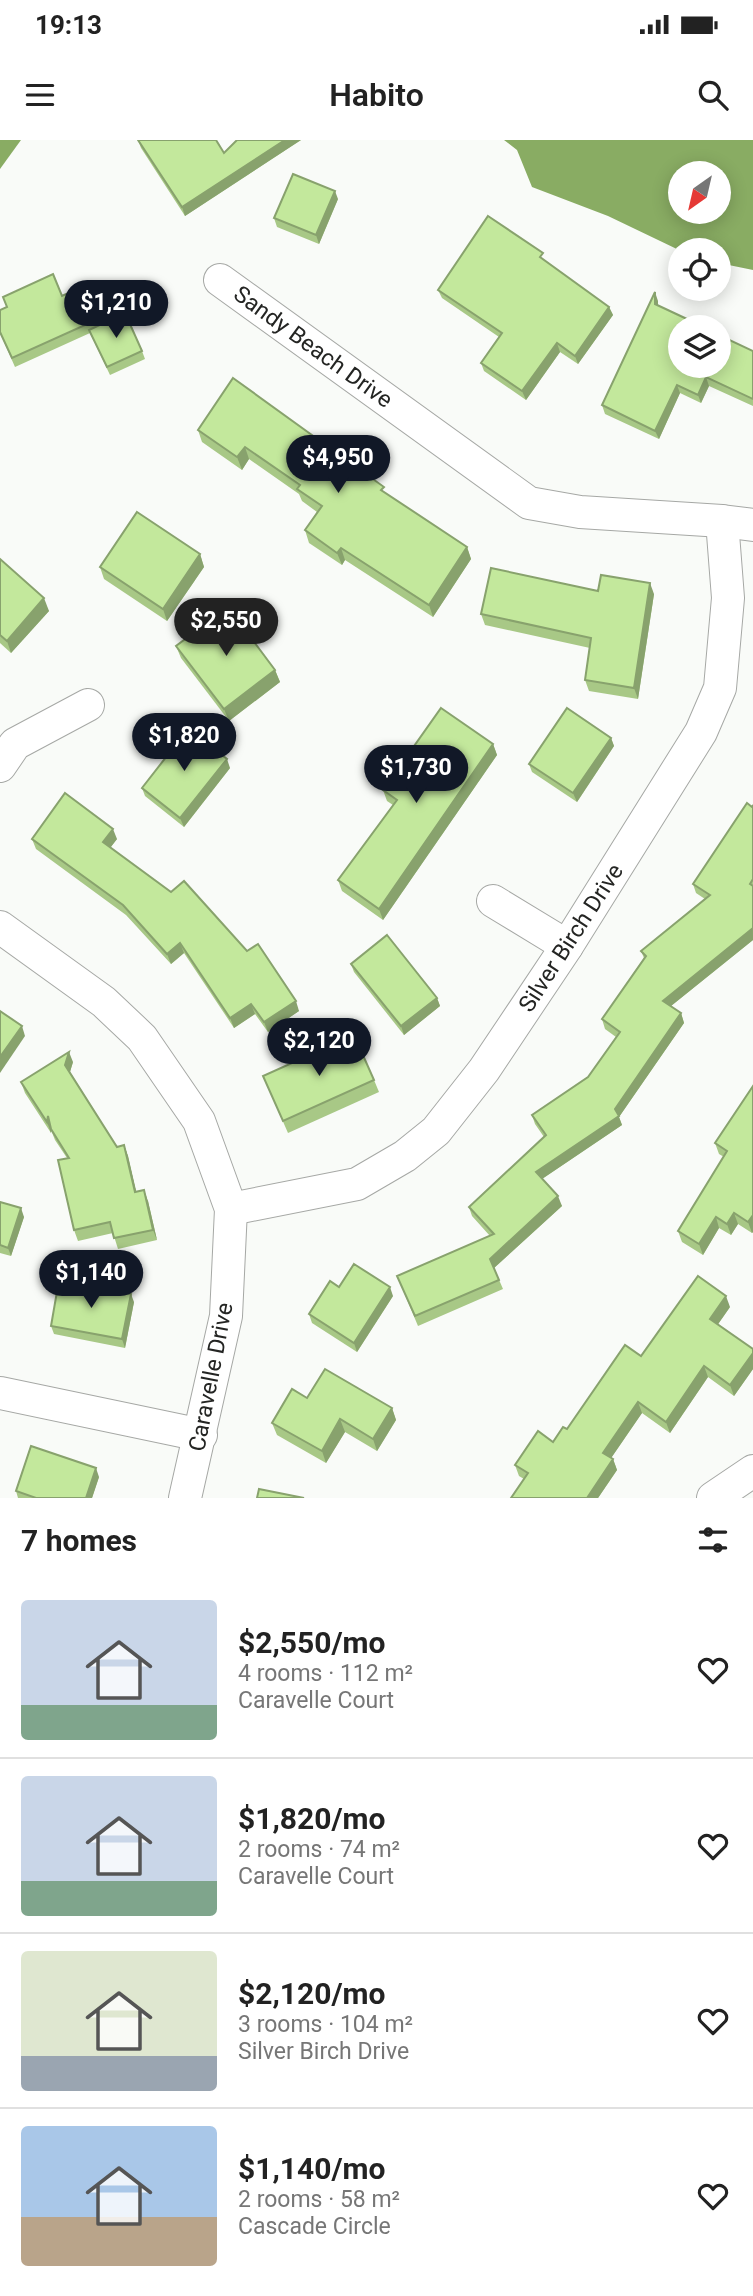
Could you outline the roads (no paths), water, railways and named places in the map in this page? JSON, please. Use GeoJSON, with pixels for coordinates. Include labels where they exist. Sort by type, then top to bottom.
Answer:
{"type":"FeatureCollection","features":[{"type":"Feature","properties":{"kind":"street","name":"Sandy Beach Drive"},"geometry":{"type":"LineString","coordinates":[[220,280],[529,503],[580,512],[753,525]]}},
{"type":"Feature","properties":{"kind":"street","name":"Silver Birch Drive"},"geometry":{"type":"LineString","coordinates":[[231,1209],[357,1184],[405,1156],[436,1131],[484,1070],[567,946],[701,733],[720,688],[728,598],[722,521]]}},
{"type":"Feature","properties":{"kind":"street"},"geometry":{"type":"LineString","coordinates":[[0,766],[15,744],[89,705]]}},
{"type":"Feature","properties":{"kind":"street"},"geometry":{"type":"LineString","coordinates":[[493,901],[567,946]]}},
{"type":"Feature","properties":{"kind":"street","name":"Caravelle Drive"},"geometry":{"type":"LineString","coordinates":[[0,927],[104,1002],[142,1038],[199,1121],[231,1209],[226,1317],[186,1498]]}},
{"type":"Feature","properties":{"kind":"street"},"geometry":{"type":"LineString","coordinates":[[0,1393],[201,1435]]}},
{"type":"Feature","properties":{"kind":"street"},"geometry":{"type":"LineString","coordinates":[[713,1498],[753,1471]]}}]}
